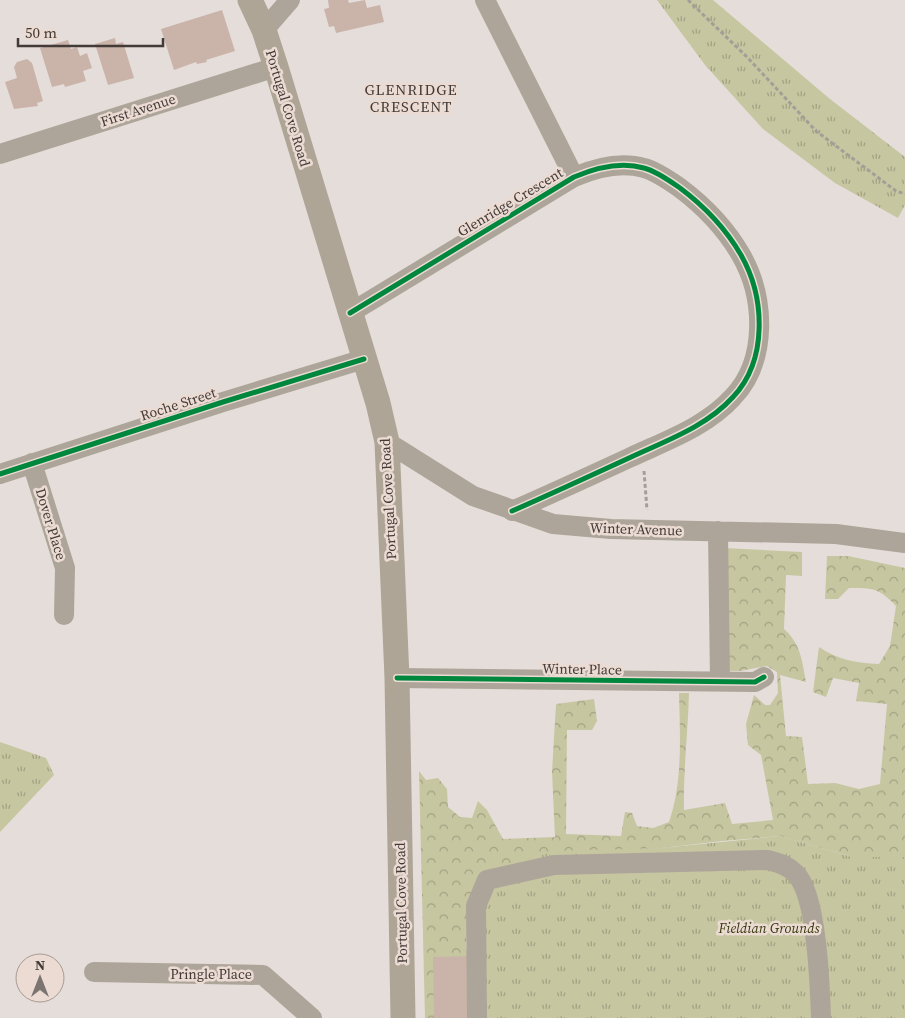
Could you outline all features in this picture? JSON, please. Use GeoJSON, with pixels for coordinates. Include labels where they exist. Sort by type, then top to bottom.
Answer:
{"type":"FeatureCollection","features":[{"type":"Feature","properties":{"kind":"main road","name":"Portugal Cove Road"},"geometry":{"type":"LineString","coordinates":[[250,0],[264,30],[276,67],[364,359],[387,442],[397,678],[403,1018]]}},
{"type":"Feature","properties":{"kind":"street"},"geometry":{"type":"LineString","coordinates":[[264,30],[290,0]]}},
{"type":"Feature","properties":{"kind":"street","name":"Glenridge Crescent"},"geometry":{"type":"LineString","coordinates":[[485,0],[574,177]]}},
{"type":"Feature","properties":{"kind":"street","name":"First Avenue"},"geometry":{"type":"LineString","coordinates":[[0,154],[276,67]]}},
{"type":"Feature","properties":{"kind":"street","name":"Glenridge Crescent"},"geometry":{"type":"LineString","coordinates":[[350,313],[574,177],[593,169],[609,167],[644,168],[672,182],[696,200],[730,239],[741,255],[749,273],[759,318],[758,344],[754,361],[746,380],[733,398],[711,416],[679,436],[512,511]]}},
{"type":"Feature","properties":{"kind":"street","name":"Roche Street"},"geometry":{"type":"LineString","coordinates":[[0,474],[364,359]]}},
{"type":"Feature","properties":{"kind":"street","name":"Winter Avenue"},"geometry":{"type":"LineString","coordinates":[[387,442],[474,496],[553,524],[579,527],[836,534],[905,542]]}},
{"type":"Feature","properties":{"kind":"street","name":"Dover Place"},"geometry":{"type":"LineString","coordinates":[[32,463],[65,568],[64,615]]}},
{"type":"Feature","properties":{"kind":"street"},"geometry":{"type":"LineString","coordinates":[[718,531],[720,682]]}},
{"type":"Feature","properties":{"kind":"street","name":"Winter Place"},"geometry":{"type":"LineString","coordinates":[[397,678],[755,682],[764,677]]}},
{"type":"Feature","properties":{"kind":"street"},"geometry":{"type":"LineString","coordinates":[[477,1018],[476,906],[488,880],[554,865],[768,860],[782,863],[796,873],[805,887],[811,910],[821,1018]]}},
{"type":"Feature","properties":{"kind":"street","name":"Pringle Place"},"geometry":{"type":"LineString","coordinates":[[94,972],[134,974],[250,973],[262,975],[271,980],[312,1018]]}},
{"type":"Feature","properties":{"kind":"path"},"geometry":{"type":"LineString","coordinates":[[688,0],[747,57],[816,131],[896,191],[905,194]]}},
{"type":"Feature","properties":{"kind":"path"},"geometry":{"type":"LineString","coordinates":[[644,478],[648,513]]}},
{"type":"Feature","properties":{"kind":"green space"},"geometry":{"type":"Polygon","coordinates":[[[657,0],[713,0],[830,99],[905,157],[905,205],[898,218],[835,183],[763,129],[705,65],[657,0]]]}},
{"type":"Feature","properties":{"kind":"green space"},"geometry":{"type":"Polygon","coordinates":[[[724,548],[802,552],[802,576],[786,575],[784,629],[797,647],[802,660],[806,682],[780,675],[786,736],[802,737],[808,784],[835,783],[859,789],[880,784],[887,704],[856,701],[859,683],[833,678],[826,697],[813,692],[819,647],[847,660],[879,664],[890,646],[896,606],[880,592],[864,588],[849,588],[838,599],[825,599],[827,556],[848,556],[905,568],[905,857],[852,857],[780,836],[722,841],[662,848],[468,899],[466,948],[469,956],[434,1018],[425,1018],[419,771],[426,780],[438,778],[447,789],[448,807],[460,817],[472,818],[478,801],[487,810],[503,839],[555,837],[552,772],[556,704],[594,699],[597,721],[592,730],[567,730],[566,834],[621,836],[625,812],[632,813],[637,826],[653,828],[669,822],[673,807],[677,791],[680,758],[679,693],[689,693],[684,810],[725,803],[732,824],[773,820],[761,755],[748,745],[746,724],[754,695],[765,705],[770,705],[778,693],[777,672],[767,666],[740,671],[723,671],[724,548]]]}},
{"type":"Feature","properties":{"kind":"green space"},"geometry":{"type":"Polygon","coordinates":[[[0,742],[46,758],[54,775],[0,832],[0,742]]]}},
{"type":"Feature","properties":{"kind":"green space","name":"Fieldian Grounds"},"geometry":{"type":"Polygon","coordinates":[[[780,836],[852,857],[905,857],[905,1018],[470,1018],[482,879],[508,865],[554,851],[662,848],[780,836]]]}},
{"type":"Feature","properties":{"kind":"building"},"geometry":{"type":"Polygon","coordinates":[[[328,0],[348,0],[349,3],[365,0],[367,8],[380,5],[384,22],[336,33],[334,26],[329,27],[324,9],[329,8],[328,0]]]}},
{"type":"Feature","properties":{"kind":"building"},"geometry":{"type":"Polygon","coordinates":[[[222,10],[235,51],[206,60],[207,62],[197,64],[196,62],[174,70],[161,29],[222,10]]]}},
{"type":"Feature","properties":{"kind":"building"},"geometry":{"type":"Polygon","coordinates":[[[115,38],[116,44],[123,42],[134,78],[108,85],[95,44],[115,38]]]}},
{"type":"Feature","properties":{"kind":"building"},"geometry":{"type":"Polygon","coordinates":[[[68,40],[71,49],[77,47],[80,56],[87,53],[92,68],[83,71],[86,81],[65,87],[64,84],[52,87],[40,48],[68,40]]]}},
{"type":"Feature","properties":{"kind":"building"},"geometry":{"type":"Polygon","coordinates":[[[27,59],[32,63],[43,101],[37,103],[38,106],[14,109],[5,82],[17,78],[14,67],[17,62],[27,59]]]}},
{"type":"Feature","properties":{"kind":"building"},"geometry":{"type":"Polygon","coordinates":[[[469,956],[470,1018],[434,1018],[433,957],[469,956]]]}},
{"type":"Feature","properties":{"kind":"cycle path"},"geometry":{"type":"LineString","coordinates":[[350,313],[574,177],[599,168],[626,165],[653,171],[689,195],[721,227],[735,245],[749,272],[755,290],[758,309],[757,347],[752,365],[744,382],[733,397],[710,417],[671,439],[512,511]]}},
{"type":"Feature","properties":{"kind":"cycle path"},"geometry":{"type":"LineString","coordinates":[[0,474],[364,359]]}},
{"type":"Feature","properties":{"kind":"cycle path"},"geometry":{"type":"LineString","coordinates":[[397,678],[755,682],[764,677]]}},
{"type":"Feature","properties":{"kind":"district","name":"GLENRIDGE CRESCENT"},"geometry":{"type":"Point","coordinates":[411,98]}}]}
